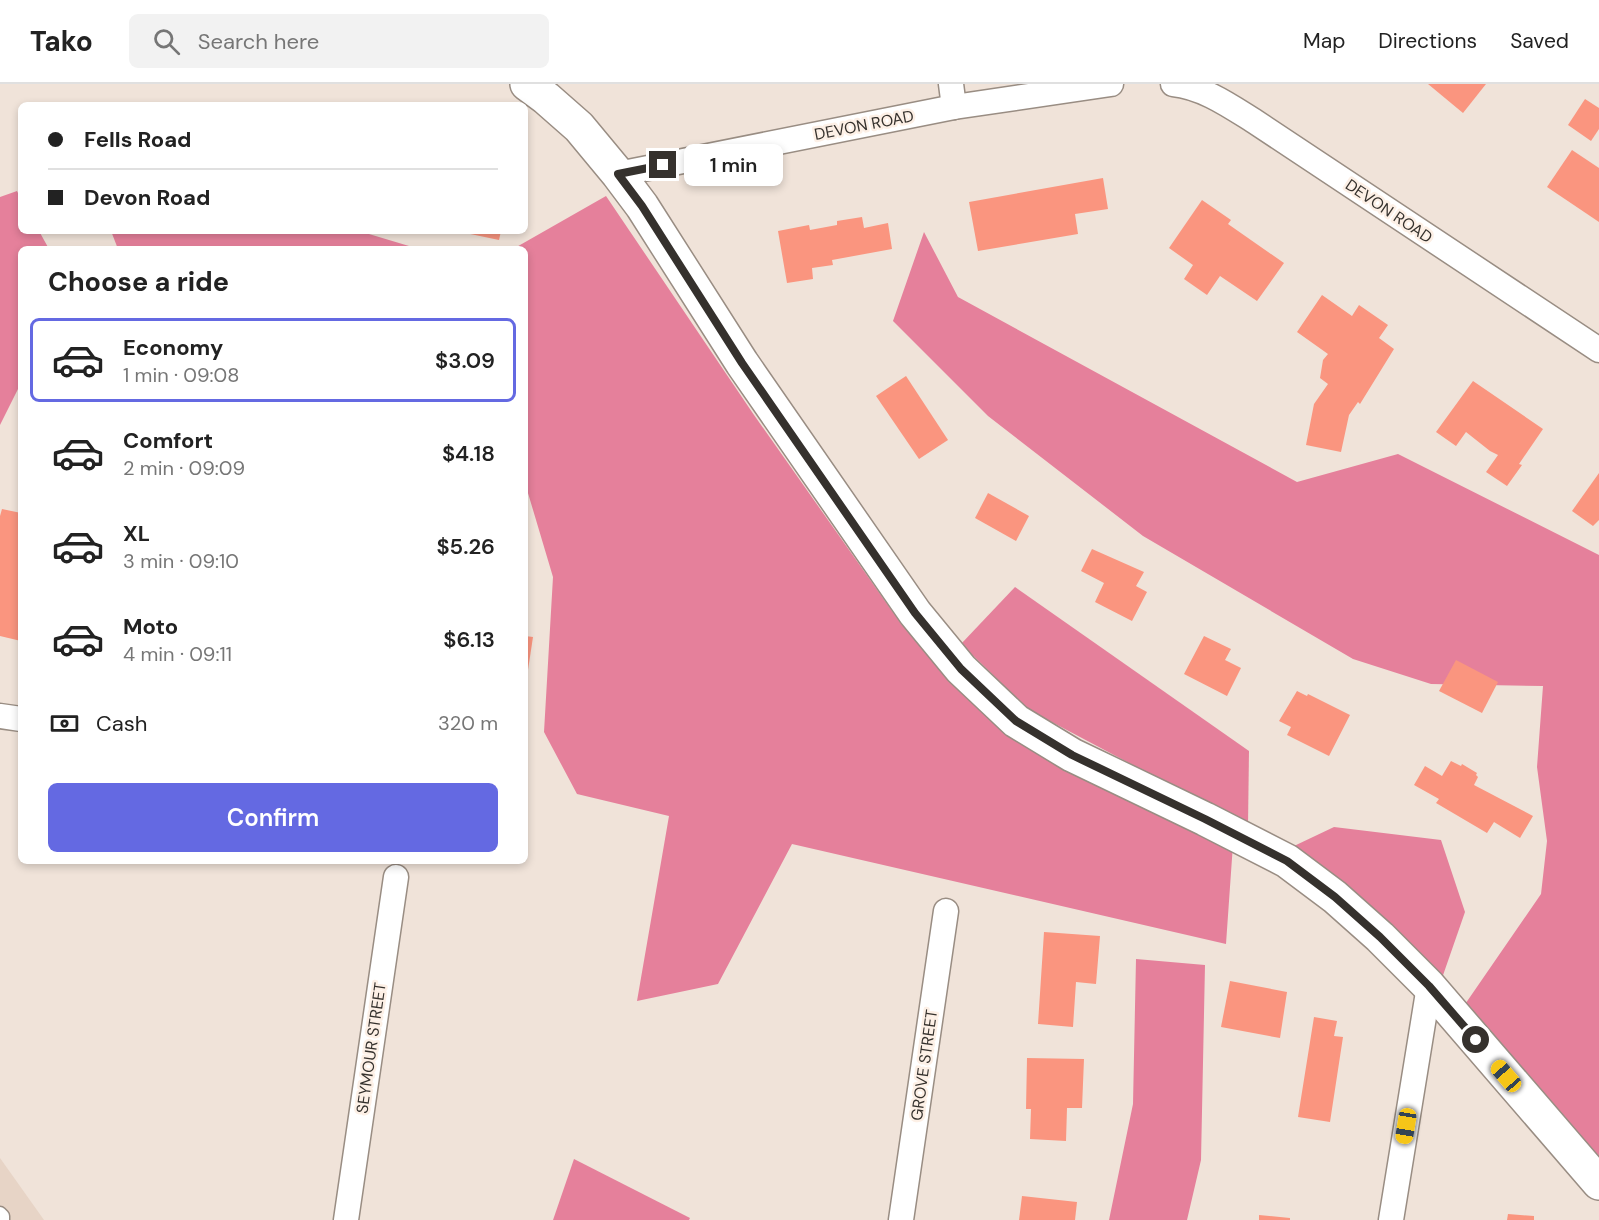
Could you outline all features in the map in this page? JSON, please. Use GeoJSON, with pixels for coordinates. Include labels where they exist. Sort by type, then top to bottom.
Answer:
{"type":"FeatureCollection","features":[{"type":"Feature","properties":{"kind":"street"},"geometry":{"type":"LineString","coordinates":[[526,84],[546,98],[579,128],[642,206],[742,363],[915,613],[961,669],[1016,721],[1072,755],[1287,861],[1335,897],[1380,937],[1429,986],[1599,1183]]}},
{"type":"Feature","properties":{"kind":"street","name":"DEVON ROAD"},"geometry":{"type":"LineString","coordinates":[[618,174],[953,95],[1111,84]]}},
{"type":"Feature","properties":{"kind":"street","name":"DEVON ROAD"},"geometry":{"type":"LineString","coordinates":[[1173,84],[1183,85],[1220,100],[1254,121],[1599,350]]}},
{"type":"Feature","properties":{"kind":"street"},"geometry":{"type":"LineString","coordinates":[[0,716],[18,719]]}},
{"type":"Feature","properties":{"kind":"street","name":"SEYMOUR STREET"},"geometry":{"type":"LineString","coordinates":[[346,1220],[396,877]]}},
{"type":"Feature","properties":{"kind":"street","name":"GROVE STREET"},"geometry":{"type":"LineString","coordinates":[[901,1220],[946,911]]}},
{"type":"Feature","properties":{"kind":"street"},"geometry":{"type":"LineString","coordinates":[[1391,1220],[1429,986]]}},
{"type":"Feature","properties":{"kind":"lane"},"geometry":{"type":"LineString","coordinates":[[0,1213],[3,1220]]}},
{"type":"Feature","properties":{"kind":"shaded area"},"geometry":{"type":"Polygon","coordinates":[[[17,191],[18,234],[41,234],[47,246],[18,246],[18,389],[0,425],[0,197],[17,191]]]}},
{"type":"Feature","properties":{"kind":"shaded area"},"geometry":{"type":"Polygon","coordinates":[[[606,196],[754,415],[902,625],[1013,736],[1233,844],[1226,944],[792,844],[718,984],[637,1001],[669,816],[577,794],[544,732],[553,577],[528,493],[528,246],[518,246],[606,196]]]}},
{"type":"Feature","properties":{"kind":"shaded area"},"geometry":{"type":"Polygon","coordinates":[[[924,232],[958,297],[1297,482],[1398,454],[1599,555],[1599,1175],[1459,1013],[1541,894],[1547,841],[1537,767],[1543,686],[1431,684],[1353,659],[1143,536],[988,416],[893,321],[924,232]]]}},
{"type":"Feature","properties":{"kind":"shaded area"},"geometry":{"type":"Polygon","coordinates":[[[112,234],[369,234],[409,246],[117,246],[112,234]]]}},
{"type":"Feature","properties":{"kind":"shaded area"},"geometry":{"type":"Polygon","coordinates":[[[1015,587],[1249,751],[1248,826],[1029,710],[961,644],[1015,587]]]}},
{"type":"Feature","properties":{"kind":"shaded area"},"geometry":{"type":"Polygon","coordinates":[[[1334,827],[1441,840],[1465,912],[1441,981],[1294,846],[1334,827]]]}},
{"type":"Feature","properties":{"kind":"shaded area"},"geometry":{"type":"Polygon","coordinates":[[[1136,959],[1205,965],[1201,1160],[1187,1220],[1109,1220],[1133,1104],[1136,959]]]}},
{"type":"Feature","properties":{"kind":"shaded area"},"geometry":{"type":"Polygon","coordinates":[[[0,1158],[44,1220],[0,1220],[0,1158]]]}},
{"type":"Feature","properties":{"kind":"shaded area"},"geometry":{"type":"Polygon","coordinates":[[[574,1159],[690,1218],[689,1220],[553,1220],[574,1159]]]}},
{"type":"Feature","properties":{"kind":"building"},"geometry":{"type":"Polygon","coordinates":[[[1428,84],[1486,84],[1463,113],[1428,84]]]}},
{"type":"Feature","properties":{"kind":"building"},"geometry":{"type":"Polygon","coordinates":[[[1585,99],[1599,108],[1599,129],[1591,141],[1568,125],[1585,99]]]}},
{"type":"Feature","properties":{"kind":"building"},"geometry":{"type":"Polygon","coordinates":[[[1572,150],[1599,168],[1599,222],[1547,187],[1572,150]]]}},
{"type":"Feature","properties":{"kind":"building"},"geometry":{"type":"Polygon","coordinates":[[[1103,178],[1108,209],[1075,214],[1078,234],[978,251],[969,202],[1103,178]]]}},
{"type":"Feature","properties":{"kind":"building"},"geometry":{"type":"Polygon","coordinates":[[[1202,200],[1231,220],[1228,224],[1284,263],[1257,301],[1220,276],[1207,295],[1184,279],[1193,265],[1169,248],[1202,200]]]}},
{"type":"Feature","properties":{"kind":"building"},"geometry":{"type":"Polygon","coordinates":[[[862,217],[864,228],[888,223],[892,249],[832,260],[833,265],[812,268],[813,279],[787,283],[778,231],[809,225],[810,230],[837,225],[837,221],[862,217]]]}},
{"type":"Feature","properties":{"kind":"building"},"geometry":{"type":"Polygon","coordinates":[[[470,234],[500,234],[499,240],[470,234]]]}},
{"type":"Feature","properties":{"kind":"building"},"geometry":{"type":"Polygon","coordinates":[[[1322,295],[1352,316],[1359,305],[1388,325],[1379,338],[1394,349],[1360,404],[1358,402],[1349,415],[1341,452],[1306,445],[1314,404],[1328,384],[1320,378],[1323,360],[1328,354],[1297,332],[1322,295]]]}},
{"type":"Feature","properties":{"kind":"building"},"geometry":{"type":"Polygon","coordinates":[[[906,376],[948,440],[919,459],[876,396],[906,376]]]}},
{"type":"Feature","properties":{"kind":"building"},"geometry":{"type":"Polygon","coordinates":[[[1473,381],[1543,429],[1507,486],[1486,472],[1498,455],[1466,432],[1456,446],[1436,432],[1473,381]]]}},
{"type":"Feature","properties":{"kind":"building"},"geometry":{"type":"Polygon","coordinates":[[[1599,473],[1599,520],[1593,526],[1572,511],[1599,473]]]}},
{"type":"Feature","properties":{"kind":"building"},"geometry":{"type":"Polygon","coordinates":[[[988,493],[1029,516],[1016,541],[975,518],[988,493]]]}},
{"type":"Feature","properties":{"kind":"building"},"geometry":{"type":"Polygon","coordinates":[[[2,509],[18,512],[18,640],[0,636],[0,516],[2,509]]]}},
{"type":"Feature","properties":{"kind":"building"},"geometry":{"type":"Polygon","coordinates":[[[1092,549],[1144,572],[1136,586],[1147,592],[1132,621],[1095,602],[1104,583],[1081,571],[1092,549]]]}},
{"type":"Feature","properties":{"kind":"building"},"geometry":{"type":"Polygon","coordinates":[[[528,636],[533,637],[528,670],[528,636]]]}},
{"type":"Feature","properties":{"kind":"building"},"geometry":{"type":"Polygon","coordinates":[[[1204,636],[1231,649],[1225,660],[1241,668],[1227,696],[1184,674],[1204,636]]]}},
{"type":"Feature","properties":{"kind":"building"},"geometry":{"type":"Polygon","coordinates":[[[1456,660],[1498,682],[1482,713],[1439,691],[1456,660]]]}},
{"type":"Feature","properties":{"kind":"building"},"geometry":{"type":"Polygon","coordinates":[[[1297,691],[1307,696],[1308,694],[1350,715],[1329,756],[1287,735],[1291,727],[1279,721],[1297,691]]]}},
{"type":"Feature","properties":{"kind":"building"},"geometry":{"type":"Polygon","coordinates":[[[1451,761],[1461,766],[1462,764],[1477,773],[1478,777],[1474,785],[1533,816],[1520,838],[1494,822],[1487,833],[1436,803],[1439,799],[1414,785],[1425,766],[1442,776],[1451,761]]]}},
{"type":"Feature","properties":{"kind":"building"},"geometry":{"type":"Polygon","coordinates":[[[1044,932],[1100,936],[1096,984],[1076,982],[1073,1027],[1038,1024],[1044,932]]]}},
{"type":"Feature","properties":{"kind":"building"},"geometry":{"type":"Polygon","coordinates":[[[1230,981],[1287,992],[1280,1038],[1221,1027],[1230,981]]]}},
{"type":"Feature","properties":{"kind":"building"},"geometry":{"type":"Polygon","coordinates":[[[1314,1017],[1337,1021],[1334,1036],[1343,1037],[1330,1122],[1298,1117],[1314,1017]]]}},
{"type":"Feature","properties":{"kind":"building"},"geometry":{"type":"Polygon","coordinates":[[[1027,1058],[1084,1059],[1082,1108],[1067,1108],[1066,1141],[1030,1139],[1031,1109],[1026,1109],[1027,1058]]]}},
{"type":"Feature","properties":{"kind":"building"},"geometry":{"type":"Polygon","coordinates":[[[1022,1196],[1077,1202],[1075,1220],[1019,1220],[1022,1196]]]}},
{"type":"Feature","properties":{"kind":"building"},"geometry":{"type":"Polygon","coordinates":[[[1508,1214],[1534,1216],[1534,1220],[1507,1220],[1508,1214]]]}},
{"type":"Feature","properties":{"kind":"building"},"geometry":{"type":"Polygon","coordinates":[[[1259,1215],[1290,1218],[1290,1220],[1259,1220],[1259,1215]]]}},
{"type":"Feature","properties":{"kind":"route"},"geometry":{"type":"LineString","coordinates":[[663,165],[618,174],[642,206],[742,363],[915,613],[961,669],[1016,721],[1072,755],[1287,861],[1335,897],[1380,937],[1429,986],[1476,1040]]}}]}
